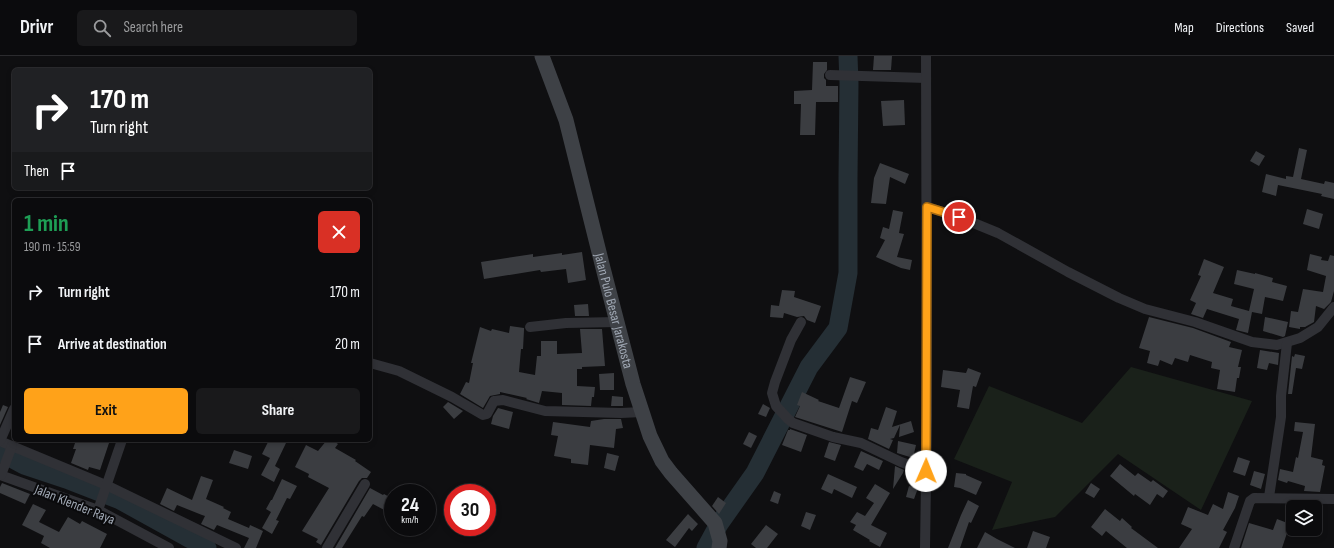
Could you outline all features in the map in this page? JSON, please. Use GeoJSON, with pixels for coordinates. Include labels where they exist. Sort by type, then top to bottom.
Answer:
{"type":"FeatureCollection","features":[{"type":"Feature","properties":{"kind":"street","name":"Jalan Pulo Besar Jarakosta"},"geometry":{"type":"LineString","coordinates":[[542,56],[566,120],[617,322],[642,412],[654,447],[662,461],[718,536]]}},
{"type":"Feature","properties":{"kind":"street"},"geometry":{"type":"LineString","coordinates":[[925,548],[927,207],[926,56]]}},
{"type":"Feature","properties":{"kind":"street"},"geometry":{"type":"LineString","coordinates":[[833,75],[926,78]]}},
{"type":"Feature","properties":{"kind":"street"},"geometry":{"type":"LineString","coordinates":[[927,207],[959,217],[998,233],[1068,272],[1119,298],[1146,309],[1195,322],[1252,342],[1277,345],[1287,343],[1307,335],[1318,327],[1334,308]]}},
{"type":"Feature","properties":{"kind":"street"},"geometry":{"type":"LineString","coordinates":[[530,327],[566,323],[617,322]]}},
{"type":"Feature","properties":{"kind":"street"},"geometry":{"type":"LineString","coordinates":[[801,322],[791,340],[775,382],[772,393],[776,406],[788,419],[794,423],[833,437],[862,443],[894,459],[926,471]]}},
{"type":"Feature","properties":{"kind":"street"},"geometry":{"type":"LineString","coordinates":[[1269,498],[1281,417],[1282,388],[1287,343]]}},
{"type":"Feature","properties":{"kind":"street"},"geometry":{"type":"LineString","coordinates":[[372,364],[399,371],[452,397],[482,415],[488,414],[494,401],[503,400],[546,411],[621,413],[642,412]]}},
{"type":"Feature","properties":{"kind":"street"},"geometry":{"type":"LineString","coordinates":[[12,414],[0,441],[9,453],[105,487],[236,548]]}},
{"type":"Feature","properties":{"kind":"street"},"geometry":{"type":"LineString","coordinates":[[99,507],[121,442]]}},
{"type":"Feature","properties":{"kind":"street"},"geometry":{"type":"LineString","coordinates":[[0,475],[9,453]]}},
{"type":"Feature","properties":{"kind":"street","name":"Jalan Klender Raya"},"geometry":{"type":"LineString","coordinates":[[0,475],[99,507],[169,548]]}},
{"type":"Feature","properties":{"kind":"street"},"geometry":{"type":"LineString","coordinates":[[327,548],[365,484]]}},
{"type":"Feature","properties":{"kind":"street"},"geometry":{"type":"LineString","coordinates":[[1234,548],[1250,501],[1254,498],[1334,499]]}},
{"type":"Feature","properties":{"kind":"shaded area"},"geometry":{"type":"Polygon","coordinates":[[[1131,367],[1252,401],[1201,510],[1118,454],[1055,517],[992,530],[1012,482],[954,459],[989,386],[1082,423],[1131,367]]]}},
{"type":"Feature","properties":{"kind":"building"},"geometry":{"type":"Polygon","coordinates":[[[874,56],[892,56],[891,70],[873,70],[874,56]]]}},
{"type":"Feature","properties":{"kind":"building"},"geometry":{"type":"Polygon","coordinates":[[[813,62],[827,62],[827,70],[824,74],[826,86],[838,86],[838,102],[816,102],[815,135],[800,135],[801,104],[794,104],[794,91],[812,90],[813,62]]]}},
{"type":"Feature","properties":{"kind":"building"},"geometry":{"type":"Polygon","coordinates":[[[904,100],[905,125],[883,126],[881,101],[904,100]]]}},
{"type":"Feature","properties":{"kind":"building"},"geometry":{"type":"Polygon","coordinates":[[[1299,148],[1307,150],[1301,179],[1324,184],[1325,181],[1334,183],[1334,199],[1321,196],[1322,194],[1278,185],[1276,196],[1262,192],[1266,174],[1286,179],[1286,176],[1293,177],[1299,148]]]}},
{"type":"Feature","properties":{"kind":"building"},"geometry":{"type":"Polygon","coordinates":[[[1256,151],[1265,156],[1259,166],[1250,161],[1256,151]]]}},
{"type":"Feature","properties":{"kind":"building"},"geometry":{"type":"Polygon","coordinates":[[[880,163],[909,174],[905,184],[890,177],[886,204],[871,203],[874,178],[880,163]]]}},
{"type":"Feature","properties":{"kind":"building"},"geometry":{"type":"Polygon","coordinates":[[[1307,209],[1323,214],[1319,229],[1303,224],[1307,209]]]}},
{"type":"Feature","properties":{"kind":"building"},"geometry":{"type":"Polygon","coordinates":[[[893,210],[903,212],[899,233],[904,234],[897,257],[912,260],[910,270],[901,268],[876,257],[885,240],[880,238],[883,227],[889,229],[893,210]]]}},
{"type":"Feature","properties":{"kind":"building"},"geometry":{"type":"Polygon","coordinates":[[[582,252],[586,280],[568,283],[566,269],[541,272],[540,270],[484,279],[481,262],[533,254],[533,257],[582,252]]]}},
{"type":"Feature","properties":{"kind":"building"},"geometry":{"type":"Polygon","coordinates":[[[1310,254],[1322,257],[1321,260],[1328,261],[1330,255],[1334,256],[1334,291],[1331,302],[1324,309],[1316,306],[1314,322],[1305,327],[1300,327],[1300,329],[1289,327],[1291,311],[1298,312],[1303,289],[1323,292],[1326,276],[1307,270],[1310,254]]]}},
{"type":"Feature","properties":{"kind":"building"},"geometry":{"type":"Polygon","coordinates":[[[1204,259],[1224,267],[1213,293],[1233,299],[1231,306],[1249,311],[1254,289],[1234,284],[1237,270],[1273,278],[1272,282],[1287,286],[1283,301],[1265,297],[1262,314],[1252,312],[1248,333],[1236,330],[1239,319],[1207,309],[1203,318],[1191,314],[1196,303],[1190,300],[1201,276],[1198,275],[1204,259]]]}},
{"type":"Feature","properties":{"kind":"building"},"geometry":{"type":"Polygon","coordinates":[[[782,290],[795,291],[794,297],[821,306],[815,323],[807,320],[804,316],[797,317],[784,313],[783,318],[770,317],[771,305],[779,306],[782,290]]]}},
{"type":"Feature","properties":{"kind":"building"},"geometry":{"type":"Polygon","coordinates":[[[588,304],[589,316],[575,316],[574,305],[588,304]]]}},
{"type":"Feature","properties":{"kind":"building"},"geometry":{"type":"Polygon","coordinates":[[[1149,317],[1193,328],[1231,342],[1229,347],[1242,350],[1238,367],[1241,367],[1239,378],[1237,378],[1235,392],[1217,389],[1220,370],[1211,368],[1212,362],[1190,355],[1188,362],[1175,358],[1172,365],[1160,360],[1158,366],[1147,363],[1150,351],[1139,348],[1149,317]]]}},
{"type":"Feature","properties":{"kind":"building"},"geometry":{"type":"Polygon","coordinates":[[[1265,317],[1288,322],[1285,336],[1283,337],[1263,331],[1265,317]]]}},
{"type":"Feature","properties":{"kind":"building"},"geometry":{"type":"Polygon","coordinates":[[[510,326],[524,328],[523,349],[521,349],[519,372],[535,375],[537,356],[541,356],[541,341],[557,341],[557,354],[582,353],[580,329],[602,329],[605,366],[582,367],[582,369],[577,369],[577,386],[595,387],[591,406],[562,405],[562,393],[542,391],[539,403],[526,399],[527,398],[500,392],[500,394],[490,396],[483,408],[460,394],[466,382],[469,383],[473,363],[471,363],[480,327],[491,331],[492,329],[509,333],[510,326]]]}},
{"type":"Feature","properties":{"kind":"building"},"geometry":{"type":"Polygon","coordinates":[[[1260,350],[1279,353],[1278,365],[1269,363],[1267,370],[1257,368],[1260,350]]]}},
{"type":"Feature","properties":{"kind":"building"},"geometry":{"type":"Polygon","coordinates":[[[1295,354],[1305,356],[1302,369],[1296,368],[1292,394],[1288,394],[1292,356],[1294,357],[1295,354]]]}},
{"type":"Feature","properties":{"kind":"building"},"geometry":{"type":"Polygon","coordinates":[[[968,368],[981,373],[976,387],[973,386],[969,409],[957,407],[960,390],[941,387],[943,370],[966,373],[968,368]]]}},
{"type":"Feature","properties":{"kind":"building"},"geometry":{"type":"Polygon","coordinates":[[[614,373],[614,390],[600,390],[599,374],[614,373]]]}},
{"type":"Feature","properties":{"kind":"building"},"geometry":{"type":"Polygon","coordinates":[[[850,377],[866,382],[857,403],[852,401],[842,432],[795,417],[800,406],[797,405],[802,392],[819,400],[818,401],[839,408],[850,377]]]}},
{"type":"Feature","properties":{"kind":"building"},"geometry":{"type":"Polygon","coordinates":[[[612,396],[623,397],[623,406],[611,406],[612,396]]]}},
{"type":"Feature","properties":{"kind":"building"},"geometry":{"type":"Polygon","coordinates":[[[448,402],[463,411],[454,419],[443,407],[448,402]]]}},
{"type":"Feature","properties":{"kind":"building"},"geometry":{"type":"Polygon","coordinates":[[[763,404],[770,408],[766,417],[758,414],[763,404]]]}},
{"type":"Feature","properties":{"kind":"building"},"geometry":{"type":"Polygon","coordinates":[[[3,405],[8,407],[0,425],[0,412],[3,405]]]}},
{"type":"Feature","properties":{"kind":"building"},"geometry":{"type":"Polygon","coordinates":[[[886,407],[897,411],[892,427],[911,421],[914,432],[899,437],[900,425],[894,438],[890,439],[893,440],[889,449],[868,439],[871,428],[878,430],[886,407]]]}},
{"type":"Feature","properties":{"kind":"building"},"geometry":{"type":"Polygon","coordinates":[[[498,408],[513,412],[509,429],[491,424],[493,416],[498,408]]]}},
{"type":"Feature","properties":{"kind":"building"},"geometry":{"type":"Polygon","coordinates":[[[621,419],[623,428],[616,429],[614,448],[590,445],[588,465],[571,463],[571,459],[554,456],[558,436],[551,435],[553,422],[590,427],[591,421],[621,419]]]}},
{"type":"Feature","properties":{"kind":"building"},"geometry":{"type":"Polygon","coordinates":[[[1295,422],[1315,424],[1311,457],[1323,460],[1322,465],[1325,466],[1320,492],[1304,491],[1305,486],[1278,480],[1280,469],[1293,472],[1296,457],[1298,458],[1303,432],[1294,431],[1295,422]]]}},
{"type":"Feature","properties":{"kind":"building"},"geometry":{"type":"Polygon","coordinates":[[[790,429],[807,435],[801,452],[782,445],[788,430],[790,429]]]}},
{"type":"Feature","properties":{"kind":"building"},"geometry":{"type":"Polygon","coordinates":[[[749,432],[757,436],[751,448],[743,444],[749,432]]]}},
{"type":"Feature","properties":{"kind":"building"},"geometry":{"type":"Polygon","coordinates":[[[898,441],[916,445],[913,458],[897,453],[898,441]]]}},
{"type":"Feature","properties":{"kind":"building"},"geometry":{"type":"Polygon","coordinates":[[[75,442],[109,442],[100,470],[89,467],[88,470],[71,463],[76,449],[73,449],[75,442]]]}},
{"type":"Feature","properties":{"kind":"building"},"geometry":{"type":"Polygon","coordinates":[[[268,442],[286,443],[275,466],[280,469],[274,482],[261,475],[270,458],[262,454],[268,442]]]}},
{"type":"Feature","properties":{"kind":"building"},"geometry":{"type":"Polygon","coordinates":[[[325,442],[335,442],[338,444],[335,448],[356,460],[355,461],[371,472],[367,478],[362,478],[359,481],[321,545],[316,542],[318,539],[302,531],[329,488],[308,477],[309,474],[295,467],[306,445],[318,451],[325,442]]]}},
{"type":"Feature","properties":{"kind":"building"},"geometry":{"type":"Polygon","coordinates":[[[829,442],[841,445],[835,461],[824,457],[829,442]]]}},
{"type":"Feature","properties":{"kind":"building"},"geometry":{"type":"Polygon","coordinates":[[[234,450],[252,456],[248,469],[229,463],[234,450]]]}},
{"type":"Feature","properties":{"kind":"building"},"geometry":{"type":"Polygon","coordinates":[[[861,451],[883,461],[879,470],[867,464],[863,471],[854,467],[861,451]]]}},
{"type":"Feature","properties":{"kind":"building"},"geometry":{"type":"Polygon","coordinates":[[[607,453],[619,456],[615,471],[604,468],[607,453]]]}},
{"type":"Feature","properties":{"kind":"building"},"geometry":{"type":"Polygon","coordinates":[[[1238,457],[1250,461],[1245,476],[1233,472],[1238,457]]]}},
{"type":"Feature","properties":{"kind":"building"},"geometry":{"type":"Polygon","coordinates":[[[1120,464],[1135,476],[1138,473],[1151,482],[1153,480],[1168,491],[1163,498],[1157,494],[1150,505],[1135,494],[1134,496],[1110,476],[1120,464]]]}},
{"type":"Feature","properties":{"kind":"building"},"geometry":{"type":"Polygon","coordinates":[[[895,466],[904,470],[893,489],[895,466]]]}},
{"type":"Feature","properties":{"kind":"building"},"geometry":{"type":"Polygon","coordinates":[[[1254,471],[1265,474],[1261,489],[1250,485],[1254,471]]]}},
{"type":"Feature","properties":{"kind":"building"},"geometry":{"type":"Polygon","coordinates":[[[956,473],[966,474],[982,482],[976,495],[954,487],[956,473]]]}},
{"type":"Feature","properties":{"kind":"building"},"geometry":{"type":"Polygon","coordinates":[[[828,474],[857,487],[852,498],[834,489],[832,494],[821,489],[828,474]]]}},
{"type":"Feature","properties":{"kind":"building"},"geometry":{"type":"Polygon","coordinates":[[[201,476],[213,480],[206,499],[224,507],[223,508],[231,512],[228,519],[249,528],[250,525],[263,531],[256,548],[244,548],[249,538],[217,525],[214,530],[201,524],[205,516],[177,505],[174,511],[160,504],[167,488],[192,500],[201,476]]]}},
{"type":"Feature","properties":{"kind":"building"},"geometry":{"type":"Polygon","coordinates":[[[282,479],[297,486],[290,499],[287,498],[276,520],[279,521],[272,534],[262,528],[271,512],[266,509],[282,479]]]}},
{"type":"Feature","properties":{"kind":"building"},"geometry":{"type":"Polygon","coordinates":[[[2,483],[30,494],[25,504],[0,493],[2,483]]]}},
{"type":"Feature","properties":{"kind":"building"},"geometry":{"type":"Polygon","coordinates":[[[1091,483],[1100,489],[1094,498],[1085,493],[1091,483]]]}},
{"type":"Feature","properties":{"kind":"building"},"geometry":{"type":"Polygon","coordinates":[[[875,484],[890,493],[871,525],[887,533],[880,547],[853,530],[856,525],[850,522],[857,512],[865,516],[874,503],[866,498],[875,484]]]}},
{"type":"Feature","properties":{"kind":"building"},"geometry":{"type":"Polygon","coordinates":[[[909,486],[918,488],[914,499],[906,497],[909,486]]]}},
{"type":"Feature","properties":{"kind":"building"},"geometry":{"type":"Polygon","coordinates":[[[370,488],[383,495],[384,494],[384,510],[373,504],[364,517],[362,516],[342,548],[335,548],[370,488]]]}},
{"type":"Feature","properties":{"kind":"building"},"geometry":{"type":"Polygon","coordinates":[[[774,491],[781,494],[778,504],[770,501],[774,491]]]}},
{"type":"Feature","properties":{"kind":"building"},"geometry":{"type":"Polygon","coordinates":[[[1228,492],[1239,496],[1235,508],[1223,530],[1227,532],[1219,548],[1179,548],[1192,529],[1181,524],[1188,507],[1208,515],[1213,504],[1223,509],[1228,492]]]}},
{"type":"Feature","properties":{"kind":"building"},"geometry":{"type":"Polygon","coordinates":[[[718,497],[726,503],[719,514],[712,506],[718,497]]]}},
{"type":"Feature","properties":{"kind":"building"},"geometry":{"type":"Polygon","coordinates":[[[968,500],[979,506],[971,523],[969,522],[960,548],[948,548],[961,515],[968,500]]]}},
{"type":"Feature","properties":{"kind":"building"},"geometry":{"type":"Polygon","coordinates":[[[33,504],[46,510],[39,522],[59,532],[68,517],[80,524],[82,521],[107,534],[100,548],[50,548],[41,543],[44,536],[22,525],[33,504]]]}},
{"type":"Feature","properties":{"kind":"building"},"geometry":{"type":"Polygon","coordinates":[[[1105,509],[1120,521],[1122,518],[1132,527],[1131,528],[1158,548],[1127,548],[1106,531],[1102,536],[1091,527],[1105,509]]]}},
{"type":"Feature","properties":{"kind":"building"},"geometry":{"type":"Polygon","coordinates":[[[806,512],[816,515],[810,530],[801,526],[806,512]]]}},
{"type":"Feature","properties":{"kind":"building"},"geometry":{"type":"Polygon","coordinates":[[[688,514],[698,524],[692,531],[689,528],[675,547],[666,540],[688,514]]]}},
{"type":"Feature","properties":{"kind":"building"},"geometry":{"type":"Polygon","coordinates":[[[1277,519],[1286,522],[1286,536],[1282,548],[1241,548],[1249,523],[1273,530],[1277,519]]]}},
{"type":"Feature","properties":{"kind":"building"},"geometry":{"type":"Polygon","coordinates":[[[766,525],[778,534],[767,548],[756,548],[751,544],[766,525]]]}},
{"type":"Feature","properties":{"kind":"building"},"geometry":{"type":"Polygon","coordinates":[[[1033,531],[1050,537],[1046,548],[1027,548],[1033,531]]]}},
{"type":"Feature","properties":{"kind":"building"},"geometry":{"type":"Polygon","coordinates":[[[985,532],[997,539],[1015,548],[977,548],[985,532]]]}},
{"type":"Feature","properties":{"kind":"waterway"},"geometry":{"type":"LineString","coordinates":[[706,548],[719,524],[755,473],[809,367],[838,328],[848,273],[848,56]]}},
{"type":"Feature","properties":{"kind":"waterway"},"geometry":{"type":"LineString","coordinates":[[0,452],[24,465],[66,479],[120,500],[207,548]]}},
{"type":"Feature","properties":{"kind":"route"},"geometry":{"type":"LineString","coordinates":[[926,471],[927,207],[959,217]]}}]}
